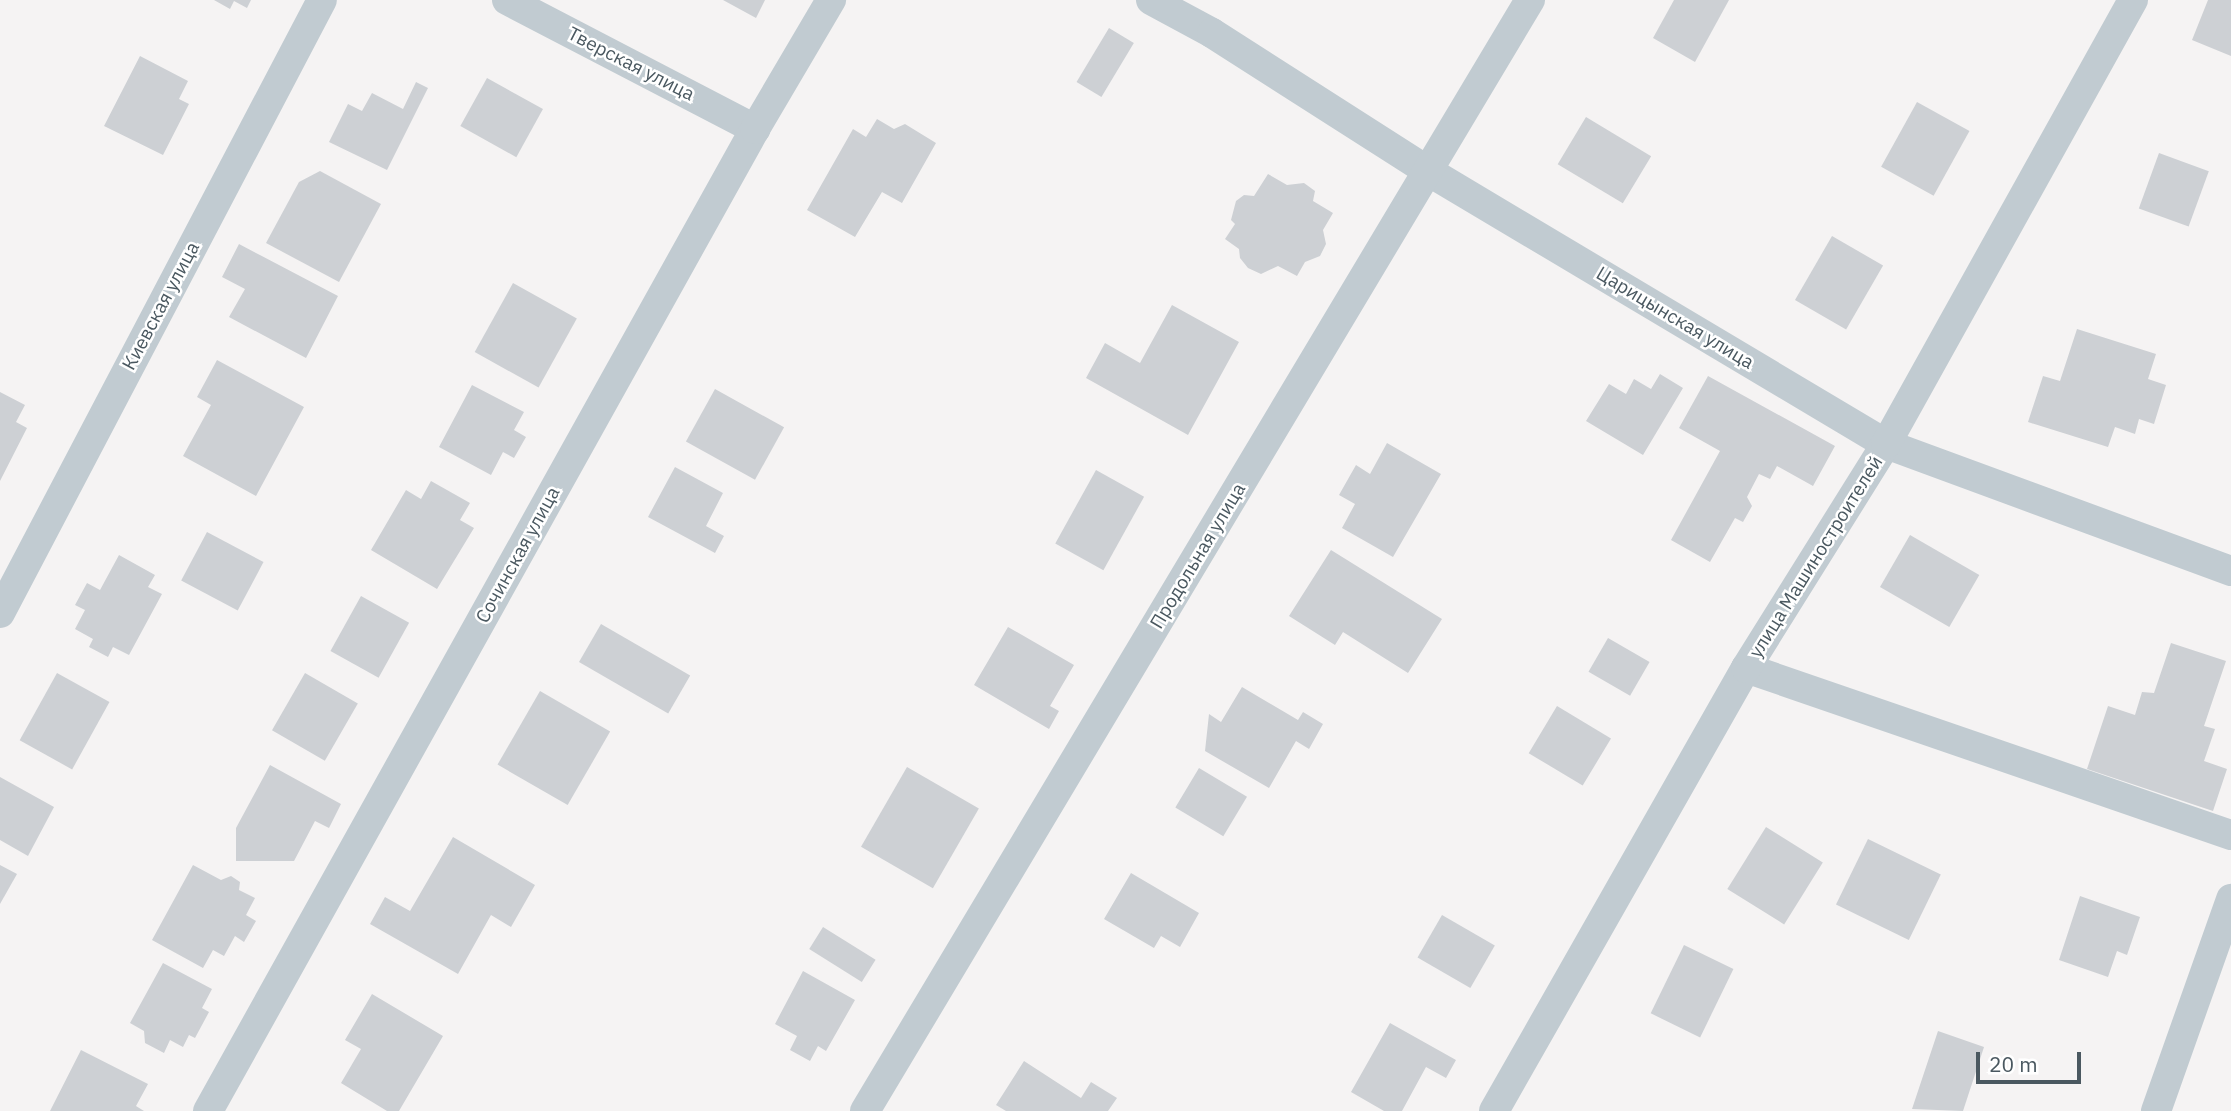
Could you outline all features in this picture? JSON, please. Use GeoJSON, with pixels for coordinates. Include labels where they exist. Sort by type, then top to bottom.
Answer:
{"type":"FeatureCollection","features":[{"type":"Feature","properties":{"kind":"street","name":"Киевская улица"},"geometry":{"type":"LineString","coordinates":[[0,613],[322,0]]}},
{"type":"Feature","properties":{"kind":"street","name":"Тверская улица"},"geometry":{"type":"LineString","coordinates":[[507,0],[755,129]]}},
{"type":"Feature","properties":{"kind":"street","name":"Сочинская улица"},"geometry":{"type":"LineString","coordinates":[[208,1111],[755,129],[831,0]]}},
{"type":"Feature","properties":{"kind":"street","name":"Царицынская улица"},"geometry":{"type":"LineString","coordinates":[[1151,0],[1212,33],[1428,171],[1886,444],[2231,571]]}},
{"type":"Feature","properties":{"kind":"street","name":"Продольная улица"},"geometry":{"type":"LineString","coordinates":[[865,1111],[1530,0]]}},
{"type":"Feature","properties":{"kind":"street","name":"улица Машиностроителей"},"geometry":{"type":"LineString","coordinates":[[1494,1111],[1746,668],[1886,444],[2133,0]]}},
{"type":"Feature","properties":{"kind":"street"},"geometry":{"type":"LineString","coordinates":[[1746,668],[2231,835]]}},
{"type":"Feature","properties":{"kind":"street"},"geometry":{"type":"LineString","coordinates":[[2156,1111],[2231,899]]}},
{"type":"Feature","properties":{"kind":"building"},"geometry":{"type":"Polygon","coordinates":[[[214,0],[251,0],[247,8],[234,1],[230,9],[214,0]]]}},
{"type":"Feature","properties":{"kind":"building"},"geometry":{"type":"Polygon","coordinates":[[[723,0],[765,0],[756,18],[723,0]]]}},
{"type":"Feature","properties":{"kind":"building"},"geometry":{"type":"Polygon","coordinates":[[[1674,0],[1729,0],[1695,62],[1653,38],[1674,0]]]}},
{"type":"Feature","properties":{"kind":"building"},"geometry":{"type":"Polygon","coordinates":[[[2208,0],[2231,0],[2231,56],[2192,40],[2208,0]]]}},
{"type":"Feature","properties":{"kind":"building"},"geometry":{"type":"Polygon","coordinates":[[[1109,28],[1134,43],[1101,97],[1077,82],[1109,28]]]}},
{"type":"Feature","properties":{"kind":"building"},"geometry":{"type":"Polygon","coordinates":[[[140,56],[188,81],[179,99],[189,104],[163,155],[104,126],[140,56]]]}},
{"type":"Feature","properties":{"kind":"building"},"geometry":{"type":"Polygon","coordinates":[[[487,78],[543,109],[516,157],[460,126],[487,78]]]}},
{"type":"Feature","properties":{"kind":"building"},"geometry":{"type":"Polygon","coordinates":[[[416,82],[428,88],[387,170],[329,142],[348,104],[362,111],[372,93],[403,109],[416,82]]]}},
{"type":"Feature","properties":{"kind":"building"},"geometry":{"type":"Polygon","coordinates":[[[1917,102],[1969,131],[1934,196],[1881,167],[1917,102]]]}},
{"type":"Feature","properties":{"kind":"building"},"geometry":{"type":"Polygon","coordinates":[[[1586,117],[1651,156],[1623,203],[1558,164],[1586,117]]]}},
{"type":"Feature","properties":{"kind":"building"},"geometry":{"type":"Polygon","coordinates":[[[877,119],[894,129],[905,124],[936,143],[902,203],[882,192],[855,237],[807,210],[853,129],[866,137],[877,119]]]}},
{"type":"Feature","properties":{"kind":"building"},"geometry":{"type":"Polygon","coordinates":[[[2159,153],[2209,171],[2189,227],[2139,208],[2159,153]]]}},
{"type":"Feature","properties":{"kind":"building"},"geometry":{"type":"Polygon","coordinates":[[[320,171],[381,204],[339,282],[266,243],[299,182],[320,171]]]}},
{"type":"Feature","properties":{"kind":"building"},"geometry":{"type":"Polygon","coordinates":[[[1268,174],[1287,185],[1304,183],[1315,191],[1313,201],[1333,213],[1323,230],[1326,244],[1320,256],[1305,262],[1297,276],[1278,266],[1261,274],[1248,268],[1240,258],[1239,249],[1225,239],[1235,224],[1231,220],[1236,201],[1244,195],[1254,196],[1268,174]]]}},
{"type":"Feature","properties":{"kind":"building"},"geometry":{"type":"Polygon","coordinates":[[[1832,236],[1883,266],[1846,330],[1795,300],[1832,236]]]}},
{"type":"Feature","properties":{"kind":"building"},"geometry":{"type":"Polygon","coordinates":[[[239,244],[338,296],[306,358],[229,317],[245,289],[222,277],[239,244]]]}},
{"type":"Feature","properties":{"kind":"building"},"geometry":{"type":"Polygon","coordinates":[[[513,283],[577,318],[539,387],[475,352],[513,283]]]}},
{"type":"Feature","properties":{"kind":"building"},"geometry":{"type":"Polygon","coordinates":[[[1172,305],[1239,342],[1188,435],[1086,378],[1105,343],[1140,363],[1172,305]]]}},
{"type":"Feature","properties":{"kind":"building"},"geometry":{"type":"Polygon","coordinates":[[[2077,329],[2156,354],[2148,379],[2166,385],[2154,424],[2139,419],[2135,434],[2115,427],[2108,447],[2028,422],[2043,376],[2060,381],[2077,329]]]}},
{"type":"Feature","properties":{"kind":"building"},"geometry":{"type":"Polygon","coordinates":[[[217,360],[304,407],[256,496],[183,456],[211,405],[197,397],[217,360]]]}},
{"type":"Feature","properties":{"kind":"building"},"geometry":{"type":"Polygon","coordinates":[[[1660,374],[1683,388],[1643,455],[1586,421],[1609,384],[1626,394],[1634,379],[1651,389],[1660,374]]]}},
{"type":"Feature","properties":{"kind":"building"},"geometry":{"type":"Polygon","coordinates":[[[1708,376],[1835,446],[1813,486],[1777,466],[1770,479],[1759,474],[1747,497],[1752,506],[1743,522],[1735,518],[1710,562],[1671,540],[1720,451],[1679,428],[1708,376]]]}},
{"type":"Feature","properties":{"kind":"building"},"geometry":{"type":"Polygon","coordinates":[[[472,385],[524,412],[514,430],[526,437],[514,458],[503,452],[491,475],[439,447],[472,385]]]}},
{"type":"Feature","properties":{"kind":"building"},"geometry":{"type":"Polygon","coordinates":[[[715,389],[784,427],[755,480],[686,441],[715,389]]]}},
{"type":"Feature","properties":{"kind":"building"},"geometry":{"type":"Polygon","coordinates":[[[0,392],[25,405],[16,422],[27,428],[0,481],[0,392]]]}},
{"type":"Feature","properties":{"kind":"building"},"geometry":{"type":"Polygon","coordinates":[[[1387,443],[1441,474],[1393,557],[1342,528],[1355,504],[1339,495],[1356,465],[1370,474],[1387,443]]]}},
{"type":"Feature","properties":{"kind":"building"},"geometry":{"type":"Polygon","coordinates":[[[675,467],[723,493],[706,526],[724,536],[715,553],[648,517],[675,467]]]}},
{"type":"Feature","properties":{"kind":"building"},"geometry":{"type":"Polygon","coordinates":[[[1096,470],[1144,497],[1103,570],[1055,543],[1096,470]]]}},
{"type":"Feature","properties":{"kind":"building"},"geometry":{"type":"Polygon","coordinates":[[[431,481],[470,503],[460,520],[474,528],[437,589],[371,550],[406,490],[421,499],[431,481]]]}},
{"type":"Feature","properties":{"kind":"building"},"geometry":{"type":"Polygon","coordinates":[[[207,532],[264,562],[238,611],[181,581],[207,532]]]}},
{"type":"Feature","properties":{"kind":"building"},"geometry":{"type":"Polygon","coordinates":[[[1910,535],[1979,575],[1949,627],[1880,587],[1910,535]]]}},
{"type":"Feature","properties":{"kind":"building"},"geometry":{"type":"Polygon","coordinates":[[[1331,550],[1442,619],[1408,673],[1343,632],[1335,645],[1289,616],[1331,550]]]}},
{"type":"Feature","properties":{"kind":"building"},"geometry":{"type":"Polygon","coordinates":[[[119,555],[155,575],[148,587],[162,594],[129,655],[113,647],[108,657],[89,647],[93,639],[75,629],[85,610],[75,605],[87,583],[100,590],[119,555]]]}},
{"type":"Feature","properties":{"kind":"building"},"geometry":{"type":"Polygon","coordinates":[[[361,596],[409,623],[379,678],[330,651],[361,596]]]}},
{"type":"Feature","properties":{"kind":"building"},"geometry":{"type":"Polygon","coordinates":[[[601,624],[690,676],[668,714],[579,662],[601,624]]]}},
{"type":"Feature","properties":{"kind":"building"},"geometry":{"type":"Polygon","coordinates":[[[1008,627],[1074,665],[1050,706],[1059,711],[1049,729],[974,685],[1008,627]]]}},
{"type":"Feature","properties":{"kind":"building"},"geometry":{"type":"Polygon","coordinates":[[[1608,638],[1650,662],[1630,696],[1588,672],[1608,638]]]}},
{"type":"Feature","properties":{"kind":"building"},"geometry":{"type":"Polygon","coordinates":[[[2171,643],[2226,661],[2204,726],[2215,729],[2204,761],[2227,769],[2213,811],[2087,769],[2108,706],[2135,715],[2142,692],[2154,693],[2171,643]]]}},
{"type":"Feature","properties":{"kind":"building"},"geometry":{"type":"Polygon","coordinates":[[[57,673],[109,702],[72,769],[20,740],[57,673]]]}},
{"type":"Feature","properties":{"kind":"building"},"geometry":{"type":"Polygon","coordinates":[[[305,673],[358,704],[325,761],[272,730],[305,673]]]}},
{"type":"Feature","properties":{"kind":"building"},"geometry":{"type":"Polygon","coordinates":[[[1242,687],[1298,720],[1303,712],[1323,724],[1309,749],[1296,741],[1269,788],[1205,751],[1209,714],[1221,722],[1242,687]]]}},
{"type":"Feature","properties":{"kind":"building"},"geometry":{"type":"Polygon","coordinates":[[[540,691],[610,732],[568,805],[498,765],[540,691]]]}},
{"type":"Feature","properties":{"kind":"building"},"geometry":{"type":"Polygon","coordinates":[[[1557,706],[1611,738],[1583,786],[1529,753],[1557,706]]]}},
{"type":"Feature","properties":{"kind":"building"},"geometry":{"type":"Polygon","coordinates":[[[270,765],[341,804],[329,828],[315,821],[294,861],[236,861],[236,828],[270,765]]]}},
{"type":"Feature","properties":{"kind":"building"},"geometry":{"type":"Polygon","coordinates":[[[907,767],[979,808],[933,888],[861,847],[907,767]]]}},
{"type":"Feature","properties":{"kind":"building"},"geometry":{"type":"Polygon","coordinates":[[[1199,768],[1247,797],[1223,836],[1175,807],[1199,768]]]}},
{"type":"Feature","properties":{"kind":"building"},"geometry":{"type":"Polygon","coordinates":[[[0,777],[54,807],[28,856],[0,840],[0,777]]]}},
{"type":"Feature","properties":{"kind":"building"},"geometry":{"type":"Polygon","coordinates":[[[1766,827],[1823,863],[1784,924],[1727,889],[1766,827]]]}},
{"type":"Feature","properties":{"kind":"building"},"geometry":{"type":"Polygon","coordinates":[[[453,837],[535,885],[511,927],[491,915],[458,974],[370,924],[385,897],[410,911],[453,837]]]}},
{"type":"Feature","properties":{"kind":"building"},"geometry":{"type":"Polygon","coordinates":[[[1868,839],[1941,875],[1909,940],[1836,905],[1868,839]]]}},
{"type":"Feature","properties":{"kind":"building"},"geometry":{"type":"Polygon","coordinates":[[[0,865],[17,874],[0,904],[0,865]]]}},
{"type":"Feature","properties":{"kind":"building"},"geometry":{"type":"Polygon","coordinates":[[[193,865],[221,880],[231,876],[240,882],[239,890],[255,898],[246,915],[256,921],[244,942],[235,936],[224,956],[213,950],[203,968],[152,940],[193,865]]]}},
{"type":"Feature","properties":{"kind":"building"},"geometry":{"type":"Polygon","coordinates":[[[1131,873],[1199,913],[1180,947],[1161,936],[1154,948],[1104,919],[1131,873]]]}},
{"type":"Feature","properties":{"kind":"building"},"geometry":{"type":"Polygon","coordinates":[[[2080,896],[2140,917],[2127,955],[2117,951],[2108,977],[2059,960],[2080,896]]]}},
{"type":"Feature","properties":{"kind":"building"},"geometry":{"type":"Polygon","coordinates":[[[1442,915],[1495,945],[1470,988],[1418,957],[1442,915]]]}},
{"type":"Feature","properties":{"kind":"building"},"geometry":{"type":"Polygon","coordinates":[[[823,927],[876,960],[862,982],[809,949],[823,927]]]}},
{"type":"Feature","properties":{"kind":"building"},"geometry":{"type":"Polygon","coordinates":[[[1684,945],[1733,969],[1700,1037],[1651,1013],[1684,945]]]}},
{"type":"Feature","properties":{"kind":"building"},"geometry":{"type":"Polygon","coordinates":[[[163,963],[212,989],[202,1008],[209,1012],[195,1038],[189,1035],[183,1047],[170,1040],[164,1053],[145,1043],[144,1031],[130,1023],[163,963]]]}},
{"type":"Feature","properties":{"kind":"building"},"geometry":{"type":"Polygon","coordinates":[[[803,971],[855,1000],[826,1051],[818,1046],[810,1061],[790,1050],[797,1036],[775,1024],[803,971]]]}},
{"type":"Feature","properties":{"kind":"building"},"geometry":{"type":"Polygon","coordinates":[[[372,994],[443,1036],[399,1111],[387,1111],[341,1083],[361,1049],[345,1040],[372,994]]]}},
{"type":"Feature","properties":{"kind":"building"},"geometry":{"type":"Polygon","coordinates":[[[1390,1023],[1456,1060],[1446,1078],[1426,1067],[1402,1111],[1384,1111],[1351,1092],[1390,1023]]]}},
{"type":"Feature","properties":{"kind":"building"},"geometry":{"type":"Polygon","coordinates":[[[1938,1031],[1984,1047],[1963,1111],[1912,1109],[1938,1031]]]}},
{"type":"Feature","properties":{"kind":"building"},"geometry":{"type":"Polygon","coordinates":[[[81,1050],[148,1084],[136,1106],[144,1111],[50,1111],[81,1050]]]}},
{"type":"Feature","properties":{"kind":"building"},"geometry":{"type":"Polygon","coordinates":[[[1024,1061],[1081,1098],[1091,1082],[1117,1098],[1108,1111],[1006,1111],[996,1105],[1024,1061]]]}}]}
